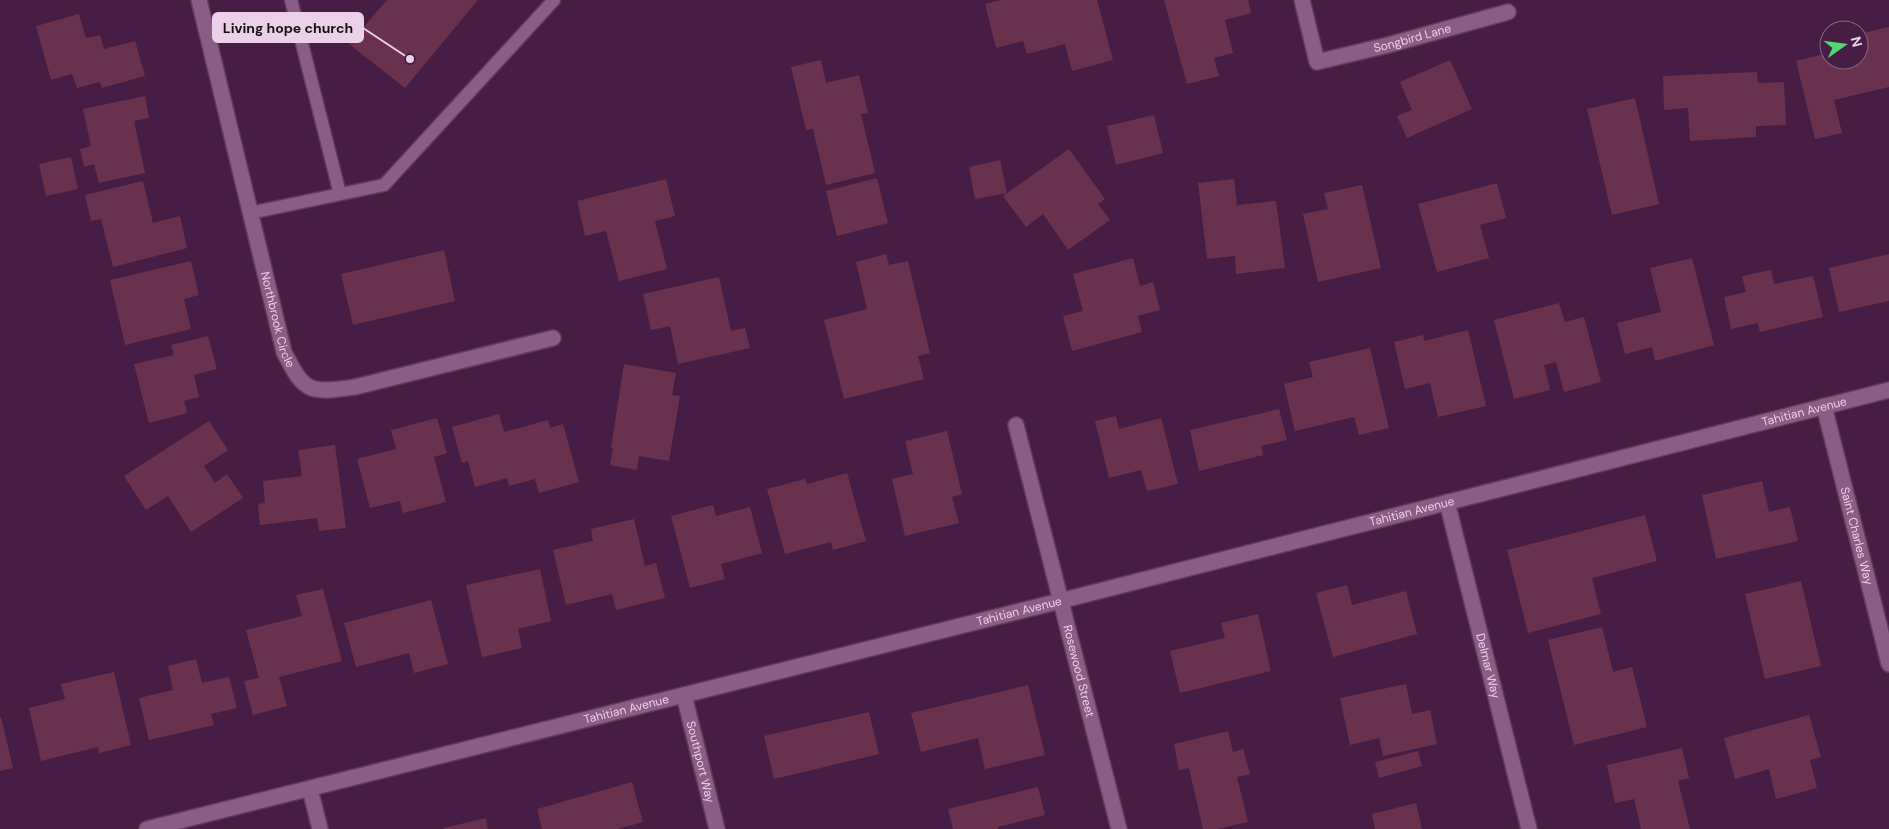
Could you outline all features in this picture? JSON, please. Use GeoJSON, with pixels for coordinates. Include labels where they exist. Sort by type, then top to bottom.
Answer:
{"type":"FeatureCollection","features":[{"type":"Feature","properties":{"kind":"street","name":"Northbrook Circle"},"geometry":{"type":"LineString","coordinates":[[199,0],[284,352],[296,376],[309,389],[329,390],[355,387],[553,338]]}},
{"type":"Feature","properties":{"kind":"street","name":"Songbird Lane"},"geometry":{"type":"LineString","coordinates":[[1302,0],[1317,62],[1388,45],[1508,12]]}},
{"type":"Feature","properties":{"kind":"street","name":"Tahitian Avenue"},"geometry":{"type":"LineString","coordinates":[[147,829],[1889,390]]}},
{"type":"Feature","properties":{"kind":"street","name":"Saint Charles Way"},"geometry":{"type":"LineString","coordinates":[[1824,406],[1889,664]]}},
{"type":"Feature","properties":{"kind":"street","name":"Rosewood Street"},"geometry":{"type":"LineString","coordinates":[[1016,425],[1119,829]]}},
{"type":"Feature","properties":{"kind":"street","name":"Delmar Way"},"geometry":{"type":"LineString","coordinates":[[1447,502],[1528,829]]}},
{"type":"Feature","properties":{"kind":"street","name":"Southport Way"},"geometry":{"type":"LineString","coordinates":[[684,695],[717,829]]}},
{"type":"Feature","properties":{"kind":"street"},"geometry":{"type":"LineString","coordinates":[[310,789],[320,829]]}},
{"type":"Feature","properties":{"kind":"lane"},"geometry":{"type":"LineString","coordinates":[[290,0],[340,194]]}},
{"type":"Feature","properties":{"kind":"lane"},"geometry":{"type":"LineString","coordinates":[[250,213],[384,185],[554,0]]}},
{"type":"Feature","properties":{"kind":"building"},"geometry":{"type":"Polygon","coordinates":[[[387,0],[478,0],[405,88],[349,44],[387,0]]]}},
{"type":"Feature","properties":{"kind":"building"},"geometry":{"type":"Polygon","coordinates":[[[1001,0],[1097,0],[1113,60],[1072,71],[1065,44],[1027,54],[1023,41],[996,48],[985,4],[1001,0]]]}},
{"type":"Feature","properties":{"kind":"building"},"geometry":{"type":"Polygon","coordinates":[[[1164,0],[1248,0],[1251,13],[1225,20],[1233,53],[1214,58],[1219,76],[1187,84],[1164,0]]]}},
{"type":"Feature","properties":{"kind":"building"},"geometry":{"type":"Polygon","coordinates":[[[79,14],[86,38],[100,35],[104,49],[135,41],[145,76],[102,88],[100,82],[77,88],[72,74],[51,80],[36,26],[79,14]]]}},
{"type":"Feature","properties":{"kind":"building"},"geometry":{"type":"Polygon","coordinates":[[[1889,27],[1889,87],[1834,100],[1842,133],[1815,139],[1796,61],[1819,55],[1819,70],[1869,70],[1869,32],[1889,27]]]}},
{"type":"Feature","properties":{"kind":"building"},"geometry":{"type":"Polygon","coordinates":[[[821,60],[826,83],[859,75],[868,113],[861,114],[875,173],[826,185],[813,129],[806,130],[791,67],[821,60]]]}},
{"type":"Feature","properties":{"kind":"building"},"geometry":{"type":"Polygon","coordinates":[[[1450,60],[1472,109],[1407,138],[1397,116],[1412,110],[1400,82],[1450,60]]]}},
{"type":"Feature","properties":{"kind":"building"},"geometry":{"type":"Polygon","coordinates":[[[1757,72],[1758,83],[1784,82],[1786,125],[1756,126],[1756,137],[1690,141],[1688,108],[1664,110],[1663,76],[1757,72]]]}},
{"type":"Feature","properties":{"kind":"building"},"geometry":{"type":"Polygon","coordinates":[[[145,96],[149,118],[134,121],[145,173],[99,183],[94,164],[84,167],[80,149],[91,146],[83,109],[145,96]]]}},
{"type":"Feature","properties":{"kind":"building"},"geometry":{"type":"Polygon","coordinates":[[[1635,98],[1659,204],[1612,215],[1587,109],[1635,98]]]}},
{"type":"Feature","properties":{"kind":"building"},"geometry":{"type":"Polygon","coordinates":[[[1154,115],[1163,153],[1116,165],[1107,126],[1154,115]]]}},
{"type":"Feature","properties":{"kind":"building"},"geometry":{"type":"Polygon","coordinates":[[[1069,149],[1105,199],[1098,204],[1110,220],[1068,250],[1043,214],[1026,227],[1003,196],[1069,149]]]}},
{"type":"Feature","properties":{"kind":"building"},"geometry":{"type":"Polygon","coordinates":[[[71,157],[78,189],[46,196],[39,164],[71,157]]]}},
{"type":"Feature","properties":{"kind":"building"},"geometry":{"type":"Polygon","coordinates":[[[1000,160],[1007,193],[975,199],[969,167],[1000,160]]]}},
{"type":"Feature","properties":{"kind":"building"},"geometry":{"type":"Polygon","coordinates":[[[877,178],[888,223],[837,236],[826,191],[877,178]]]}},
{"type":"Feature","properties":{"kind":"building"},"geometry":{"type":"Polygon","coordinates":[[[666,179],[675,216],[655,221],[667,269],[619,281],[606,231],[585,236],[577,201],[666,179]]]}},
{"type":"Feature","properties":{"kind":"building"},"geometry":{"type":"Polygon","coordinates":[[[1234,179],[1237,205],[1276,201],[1285,268],[1236,274],[1235,256],[1207,259],[1198,183],[1234,179]]]}},
{"type":"Feature","properties":{"kind":"building"},"geometry":{"type":"Polygon","coordinates":[[[143,181],[153,223],[180,216],[187,248],[113,267],[101,219],[91,221],[85,195],[143,181]]]}},
{"type":"Feature","properties":{"kind":"building"},"geometry":{"type":"Polygon","coordinates":[[[1497,183],[1506,218],[1480,225],[1489,258],[1437,272],[1418,204],[1497,183]]]}},
{"type":"Feature","properties":{"kind":"building"},"geometry":{"type":"Polygon","coordinates":[[[1362,185],[1381,268],[1318,282],[1303,214],[1328,209],[1324,193],[1362,185]]]}},
{"type":"Feature","properties":{"kind":"building"},"geometry":{"type":"Polygon","coordinates":[[[444,250],[455,301],[353,325],[341,274],[444,250]]]}},
{"type":"Feature","properties":{"kind":"building"},"geometry":{"type":"Polygon","coordinates":[[[886,254],[889,265],[908,261],[930,353],[918,356],[924,379],[844,399],[824,320],[867,309],[856,262],[886,254]]]}},
{"type":"Feature","properties":{"kind":"building"},"geometry":{"type":"Polygon","coordinates":[[[1889,254],[1889,301],[1839,312],[1829,268],[1889,254]]]}},
{"type":"Feature","properties":{"kind":"building"},"geometry":{"type":"Polygon","coordinates":[[[1133,258],[1140,286],[1153,282],[1160,310],[1138,316],[1142,332],[1072,351],[1063,316],[1083,311],[1073,274],[1133,258]]]}},
{"type":"Feature","properties":{"kind":"building"},"geometry":{"type":"Polygon","coordinates":[[[1692,258],[1714,345],[1655,361],[1652,347],[1625,354],[1617,323],[1661,312],[1650,268],[1692,258]]]}},
{"type":"Feature","properties":{"kind":"building"},"geometry":{"type":"Polygon","coordinates":[[[191,261],[199,295],[184,299],[191,329],[125,345],[110,280],[191,261]]]}},
{"type":"Feature","properties":{"kind":"building"},"geometry":{"type":"Polygon","coordinates":[[[1771,270],[1774,284],[1813,276],[1823,317],[1760,332],[1758,323],[1731,329],[1724,297],[1746,292],[1742,276],[1771,270]]]}},
{"type":"Feature","properties":{"kind":"building"},"geometry":{"type":"Polygon","coordinates":[[[719,277],[731,331],[745,328],[750,348],[678,364],[670,326],[651,330],[643,294],[719,277]]]}},
{"type":"Feature","properties":{"kind":"building"},"geometry":{"type":"Polygon","coordinates":[[[1559,303],[1565,322],[1584,317],[1601,382],[1564,392],[1556,362],[1544,365],[1550,390],[1514,399],[1494,320],[1559,303]]]}},
{"type":"Feature","properties":{"kind":"building"},"geometry":{"type":"Polygon","coordinates":[[[1468,330],[1486,406],[1438,417],[1430,383],[1405,389],[1394,342],[1423,335],[1424,341],[1468,330]]]}},
{"type":"Feature","properties":{"kind":"building"},"geometry":{"type":"Polygon","coordinates":[[[208,336],[217,369],[194,375],[199,397],[184,401],[187,413],[149,423],[134,364],[174,355],[171,345],[208,336]]]}},
{"type":"Feature","properties":{"kind":"building"},"geometry":{"type":"Polygon","coordinates":[[[1370,348],[1389,428],[1359,435],[1354,417],[1295,431],[1284,384],[1313,377],[1309,362],[1370,348]]]}},
{"type":"Feature","properties":{"kind":"building"},"geometry":{"type":"Polygon","coordinates":[[[624,364],[676,373],[672,395],[680,396],[669,461],[639,456],[637,470],[610,465],[624,364]]]}},
{"type":"Feature","properties":{"kind":"building"},"geometry":{"type":"Polygon","coordinates":[[[1279,409],[1287,440],[1261,446],[1263,455],[1199,471],[1190,430],[1279,409]]]}},
{"type":"Feature","properties":{"kind":"building"},"geometry":{"type":"Polygon","coordinates":[[[499,414],[504,432],[548,420],[550,428],[563,424],[579,482],[539,493],[535,479],[509,486],[507,478],[475,487],[468,461],[462,463],[452,427],[499,414]]]}},
{"type":"Feature","properties":{"kind":"building"},"geometry":{"type":"Polygon","coordinates":[[[1116,416],[1119,429],[1161,418],[1178,484],[1147,491],[1141,470],[1109,478],[1095,421],[1116,416]]]}},
{"type":"Feature","properties":{"kind":"building"},"geometry":{"type":"Polygon","coordinates":[[[437,418],[447,453],[434,457],[446,502],[403,513],[400,501],[370,508],[357,459],[396,449],[391,430],[437,418]]]}},
{"type":"Feature","properties":{"kind":"building"},"geometry":{"type":"Polygon","coordinates":[[[209,421],[228,450],[204,466],[215,483],[227,474],[243,498],[191,532],[168,496],[146,510],[124,476],[209,421]]]}},
{"type":"Feature","properties":{"kind":"building"},"geometry":{"type":"Polygon","coordinates":[[[947,431],[962,494],[952,497],[959,523],[905,536],[892,479],[913,474],[905,441],[947,431]]]}},
{"type":"Feature","properties":{"kind":"building"},"geometry":{"type":"Polygon","coordinates":[[[335,445],[346,528],[319,531],[317,518],[260,525],[258,504],[265,503],[263,481],[302,476],[298,450],[335,445]]]}},
{"type":"Feature","properties":{"kind":"building"},"geometry":{"type":"Polygon","coordinates":[[[847,473],[866,541],[833,550],[831,542],[785,554],[767,489],[805,479],[807,484],[847,473]]]}},
{"type":"Feature","properties":{"kind":"building"},"geometry":{"type":"Polygon","coordinates":[[[1762,481],[1769,512],[1790,507],[1798,541],[1716,559],[1702,495],[1762,481]]]}},
{"type":"Feature","properties":{"kind":"building"},"geometry":{"type":"Polygon","coordinates":[[[713,505],[716,516],[750,507],[762,553],[721,564],[725,579],[690,588],[671,516],[713,505]]]}},
{"type":"Feature","properties":{"kind":"building"},"geometry":{"type":"Polygon","coordinates":[[[1645,515],[1657,561],[1592,578],[1601,614],[1528,633],[1507,550],[1645,515]]]}},
{"type":"Feature","properties":{"kind":"building"},"geometry":{"type":"Polygon","coordinates":[[[634,519],[645,566],[656,563],[665,598],[616,610],[612,594],[566,605],[553,550],[593,541],[591,529],[634,519]]]}},
{"type":"Feature","properties":{"kind":"building"},"geometry":{"type":"Polygon","coordinates":[[[540,569],[551,621],[518,629],[522,648],[482,657],[466,585],[540,569]]]}},
{"type":"Feature","properties":{"kind":"building"},"geometry":{"type":"Polygon","coordinates":[[[1801,581],[1821,666],[1765,679],[1745,594],[1801,581]]]}},
{"type":"Feature","properties":{"kind":"building"},"geometry":{"type":"Polygon","coordinates":[[[1347,585],[1352,605],[1406,591],[1417,634],[1333,657],[1316,593],[1347,585]]]}},
{"type":"Feature","properties":{"kind":"building"},"geometry":{"type":"Polygon","coordinates":[[[323,589],[342,661],[279,677],[287,706],[253,715],[244,681],[259,678],[246,630],[302,616],[296,595],[323,589]]]}},
{"type":"Feature","properties":{"kind":"building"},"geometry":{"type":"Polygon","coordinates":[[[431,600],[448,664],[414,673],[409,653],[356,667],[344,623],[431,600]]]}},
{"type":"Feature","properties":{"kind":"building"},"geometry":{"type":"Polygon","coordinates":[[[1258,614],[1271,671],[1180,693],[1170,651],[1225,638],[1221,623],[1258,614]]]}},
{"type":"Feature","properties":{"kind":"building"},"geometry":{"type":"Polygon","coordinates":[[[1602,627],[1613,672],[1632,667],[1647,727],[1574,745],[1548,640],[1602,627]]]}},
{"type":"Feature","properties":{"kind":"building"},"geometry":{"type":"Polygon","coordinates":[[[196,659],[202,683],[229,677],[237,708],[211,714],[214,725],[149,740],[139,698],[173,690],[168,666],[196,659]]]}},
{"type":"Feature","properties":{"kind":"building"},"geometry":{"type":"Polygon","coordinates":[[[114,672],[131,745],[99,753],[98,747],[41,761],[29,708],[65,699],[61,684],[114,672]]]}},
{"type":"Feature","properties":{"kind":"building"},"geometry":{"type":"Polygon","coordinates":[[[1406,684],[1412,714],[1430,710],[1437,744],[1383,756],[1379,738],[1350,745],[1340,698],[1406,684]]]}},
{"type":"Feature","properties":{"kind":"building"},"geometry":{"type":"Polygon","coordinates":[[[1028,685],[1045,755],[985,769],[978,738],[921,752],[911,713],[1028,685]]]}},
{"type":"Feature","properties":{"kind":"building"},"geometry":{"type":"Polygon","coordinates":[[[869,712],[879,754],[774,779],[764,736],[869,712]]]}},
{"type":"Feature","properties":{"kind":"building"},"geometry":{"type":"Polygon","coordinates":[[[1809,715],[1821,757],[1810,760],[1817,788],[1776,799],[1769,769],[1735,779],[1724,738],[1809,715]]]}},
{"type":"Feature","properties":{"kind":"building"},"geometry":{"type":"Polygon","coordinates":[[[0,718],[13,768],[0,771],[0,718]]]}},
{"type":"Feature","properties":{"kind":"building"},"geometry":{"type":"Polygon","coordinates":[[[1228,731],[1233,752],[1243,749],[1250,774],[1237,777],[1248,822],[1217,829],[1203,829],[1189,768],[1179,770],[1174,744],[1228,731]]]}},
{"type":"Feature","properties":{"kind":"building"},"geometry":{"type":"Polygon","coordinates":[[[1682,748],[1689,778],[1678,781],[1690,829],[1641,829],[1634,799],[1615,803],[1607,765],[1682,748]]]}},
{"type":"Feature","properties":{"kind":"building"},"geometry":{"type":"Polygon","coordinates":[[[1418,751],[1422,766],[1379,778],[1375,762],[1418,751]]]}},
{"type":"Feature","properties":{"kind":"building"},"geometry":{"type":"Polygon","coordinates":[[[632,782],[643,822],[617,829],[542,829],[537,809],[632,782]]]}},
{"type":"Feature","properties":{"kind":"building"},"geometry":{"type":"Polygon","coordinates":[[[1038,787],[1045,815],[998,827],[998,829],[953,829],[948,809],[1038,787]]]}},
{"type":"Feature","properties":{"kind":"building"},"geometry":{"type":"Polygon","coordinates":[[[1416,803],[1422,829],[1375,829],[1372,814],[1416,803]]]}},
{"type":"Feature","properties":{"kind":"building"},"geometry":{"type":"Polygon","coordinates":[[[486,818],[488,829],[444,829],[444,828],[486,818]]]}},
{"type":"Feature","properties":{"kind":"place","name":"Living hope church"},"geometry":{"type":"Point","coordinates":[410,59]}}]}
